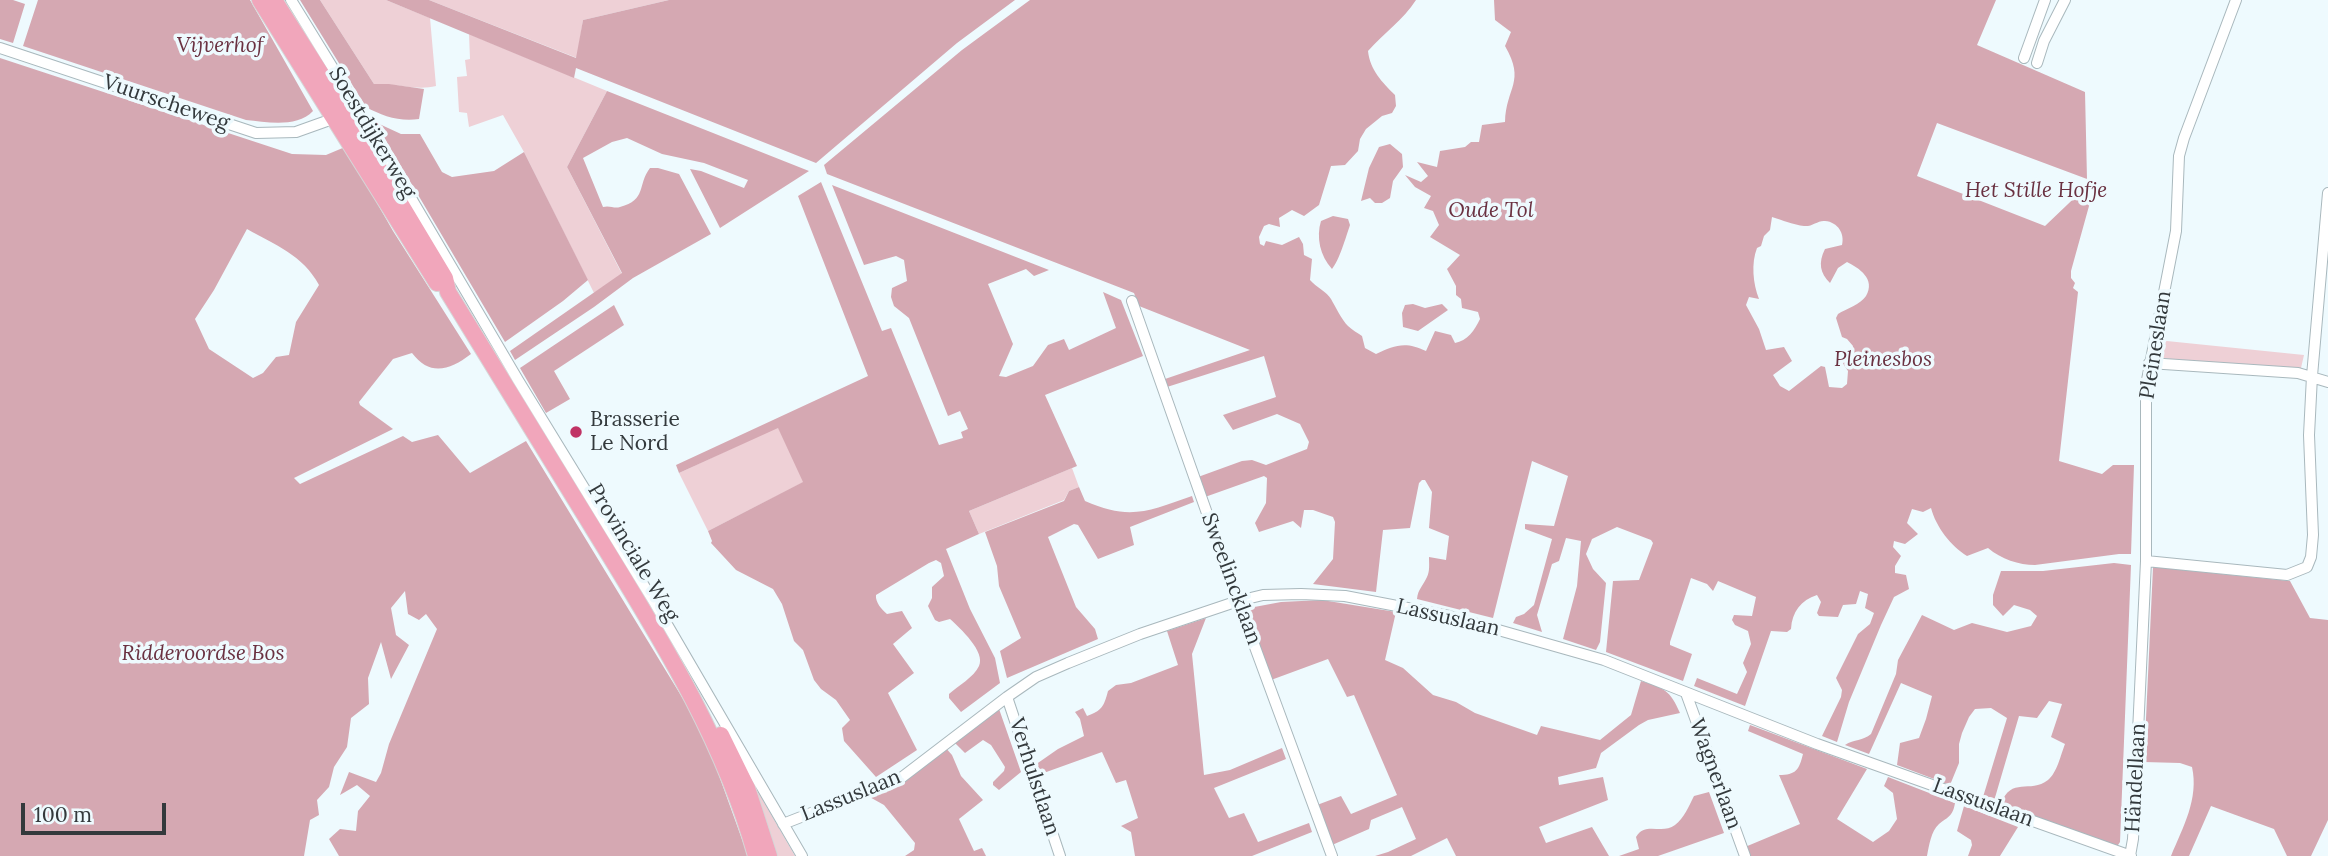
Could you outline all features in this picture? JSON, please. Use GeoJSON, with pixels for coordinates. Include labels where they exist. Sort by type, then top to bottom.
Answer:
{"type":"FeatureCollection","features":[{"type":"Feature","properties":{"kind":"main road","name":"Provinciale Weg"},"geometry":{"type":"LineString","coordinates":[[260,0],[346,112]]}},
{"type":"Feature","properties":{"kind":"main road","name":"Provinciale Weg"},"geometry":{"type":"LineString","coordinates":[[274,0],[346,112],[423,263],[438,284],[448,292],[672,657],[722,758],[756,856]]}},
{"type":"Feature","properties":{"kind":"main road","name":"Provinciale Weg"},"geometry":{"type":"LineString","coordinates":[[672,657],[686,674],[733,756],[747,788],[769,856]]}},
{"type":"Feature","properties":{"kind":"street","name":"Soestdijkerweg"},"geometry":{"type":"LineString","coordinates":[[291,0],[346,112],[452,268],[654,602],[802,856]]}},
{"type":"Feature","properties":{"kind":"street"},"geometry":{"type":"LineString","coordinates":[[2024,58],[2045,0]]}},
{"type":"Feature","properties":{"kind":"street"},"geometry":{"type":"LineString","coordinates":[[2037,63],[2044,41],[2065,0]]}},
{"type":"Feature","properties":{"kind":"street","name":"Pleineslaan"},"geometry":{"type":"LineString","coordinates":[[2141,700],[2146,561],[2146,385],[2176,230],[2179,156],[2236,0]]}},
{"type":"Feature","properties":{"kind":"street"},"geometry":{"type":"LineString","coordinates":[[2033,36],[2044,41]]}},
{"type":"Feature","properties":{"kind":"street","name":"Vuurscheweg"},"geometry":{"type":"LineString","coordinates":[[0,48],[256,132],[296,132],[346,112]]}},
{"type":"Feature","properties":{"kind":"street"},"geometry":{"type":"LineString","coordinates":[[2146,561],[2287,575],[2307,568],[2313,536],[2309,435],[2312,376],[2324,286],[2328,193]]}},
{"type":"Feature","properties":{"kind":"street","name":"Sweelincklaan"},"geometry":{"type":"LineString","coordinates":[[1132,301],[1332,856]]}},
{"type":"Feature","properties":{"kind":"street"},"geometry":{"type":"LineString","coordinates":[[2149,363],[2298,373],[2328,382]]}},
{"type":"Feature","properties":{"kind":"street","name":"Lassuslaan"},"geometry":{"type":"LineString","coordinates":[[783,824],[901,778],[1037,677],[1140,634],[1263,595],[1345,596],[1450,616],[1604,660],[1817,744],[2131,856]]}},
{"type":"Feature","properties":{"kind":"street","name":"Wagnerlaan"},"geometry":{"type":"LineString","coordinates":[[1686,693],[1745,856]]}},
{"type":"Feature","properties":{"kind":"street","name":"Verhulstlaan"},"geometry":{"type":"LineString","coordinates":[[1007,697],[1060,856]]}},
{"type":"Feature","properties":{"kind":"street","name":"Händellaan"},"geometry":{"type":"LineString","coordinates":[[2131,856],[2141,700]]}},
{"type":"Feature","properties":{"kind":"shaded area"},"geometry":{"type":"Polygon","coordinates":[[[320,0],[386,0],[430,18],[436,86],[421,88],[374,84],[320,0]]]}},
{"type":"Feature","properties":{"kind":"shaded area"},"geometry":{"type":"Polygon","coordinates":[[[429,0],[669,0],[583,20],[577,58],[429,0]]]}},
{"type":"Feature","properties":{"kind":"shaded area"},"geometry":{"type":"Polygon","coordinates":[[[469,34],[607,91],[567,167],[622,274],[594,293],[503,115],[469,127],[467,113],[459,112],[457,77],[467,76],[465,60],[470,59],[469,34]]]}},
{"type":"Feature","properties":{"kind":"shaded area"},"geometry":{"type":"Polygon","coordinates":[[[2157,340],[2304,355],[2301,368],[2157,358],[2154,356],[2157,340]]]}},
{"type":"Feature","properties":{"kind":"shaded area"},"geometry":{"type":"Polygon","coordinates":[[[778,427],[804,482],[708,531],[679,473],[778,427]]]}},
{"type":"Feature","properties":{"kind":"shaded area"},"geometry":{"type":"Polygon","coordinates":[[[1072,468],[1079,487],[1069,491],[1064,500],[979,534],[969,511],[1072,468]]]}},
{"type":"Feature","properties":{"kind":"shaded area"},"geometry":{"type":"Polygon","coordinates":[[[727,738],[795,856],[770,856],[727,738]]]}},
{"type":"Feature","properties":{"kind":"green space"},"geometry":{"type":"Polygon","coordinates":[[[0,0],[25,4],[13,43],[0,39],[0,0]]]}},
{"type":"Feature","properties":{"kind":"green space","name":"Vijverhof"},"geometry":{"type":"Polygon","coordinates":[[[38,0],[250,0],[313,111],[290,122],[246,120],[23,46],[38,0]]]}},
{"type":"Feature","properties":{"kind":"green space"},"geometry":{"type":"Polygon","coordinates":[[[300,0],[320,0],[374,84],[424,89],[419,119],[391,118],[366,107],[300,0]]]}},
{"type":"Feature","properties":{"kind":"green space"},"geometry":{"type":"Polygon","coordinates":[[[386,0],[429,0],[576,58],[583,20],[669,0],[1015,0],[957,43],[816,163],[576,68],[574,78],[386,0]]]}},
{"type":"Feature","properties":{"kind":"green space"},"geometry":{"type":"Polygon","coordinates":[[[1030,0],[1416,0],[1368,51],[1374,70],[1395,95],[1396,106],[1392,113],[1382,116],[1366,129],[1360,139],[1358,151],[1345,165],[1331,166],[1319,205],[1304,216],[1292,210],[1279,218],[1280,227],[1269,224],[1264,226],[1259,237],[1260,244],[1264,246],[1266,241],[1282,245],[1299,237],[1304,255],[1312,259],[1310,280],[1329,296],[1348,326],[1362,336],[1365,348],[1376,354],[1400,345],[1426,351],[1435,331],[1451,335],[1455,343],[1459,342],[1470,334],[1480,319],[1478,312],[1462,308],[1461,299],[1456,295],[1456,286],[1447,269],[1460,255],[1430,237],[1439,225],[1433,211],[1424,208],[1431,196],[1415,187],[1405,175],[1421,182],[1428,176],[1417,162],[1437,167],[1440,151],[1479,142],[1482,125],[1505,122],[1514,77],[1514,68],[1505,46],[1511,32],[1495,20],[1494,0],[1996,0],[1977,45],[2085,92],[2087,179],[1937,123],[1917,176],[2045,226],[2090,183],[2089,206],[2071,271],[2071,278],[2075,283],[2073,288],[2078,292],[2059,461],[2102,474],[2113,465],[2134,465],[2131,554],[2035,565],[2010,561],[1988,548],[1967,556],[1945,535],[1931,508],[1923,512],[1912,509],[1907,523],[1918,534],[1905,544],[1894,541],[1893,547],[1901,556],[1895,566],[1895,573],[1906,575],[1909,589],[1894,597],[1849,702],[1837,742],[1822,736],[1841,697],[1842,690],[1836,678],[1858,634],[1870,624],[1874,613],[1865,608],[1868,594],[1860,591],[1856,604],[1843,605],[1838,617],[1819,616],[1817,613],[1821,602],[1817,595],[1798,608],[1791,629],[1787,632],[1771,631],[1745,706],[1694,686],[1697,678],[1737,694],[1747,672],[1743,663],[1751,644],[1748,631],[1735,625],[1732,620],[1734,615],[1752,616],[1756,597],[1718,581],[1713,591],[1707,584],[1691,578],[1670,642],[1670,645],[1692,654],[1683,681],[1606,652],[1613,581],[1639,580],[1653,543],[1617,527],[1592,539],[1586,554],[1593,569],[1606,583],[1600,642],[1596,650],[1563,639],[1577,586],[1581,541],[1566,538],[1559,561],[1552,564],[1537,615],[1542,632],[1513,623],[1516,617],[1534,605],[1552,539],[1525,529],[1525,524],[1554,526],[1568,476],[1532,461],[1493,618],[1417,599],[1428,575],[1429,557],[1446,560],[1449,536],[1429,528],[1432,492],[1425,480],[1419,483],[1410,528],[1383,530],[1376,592],[1313,584],[1333,559],[1333,517],[1313,510],[1304,510],[1301,528],[1293,521],[1259,532],[1255,523],[1266,503],[1267,478],[1264,476],[1205,497],[1198,477],[1242,461],[1252,460],[1266,465],[1307,449],[1309,442],[1300,424],[1277,414],[1233,430],[1223,415],[1276,397],[1264,356],[1167,387],[1165,379],[1250,350],[1139,306],[1134,293],[827,174],[824,165],[962,50],[1030,0]],[[1772,217],[1770,230],[1757,248],[1754,260],[1755,287],[1759,299],[1749,297],[1746,305],[1759,329],[1766,350],[1784,347],[1792,361],[1773,375],[1780,386],[1789,391],[1821,366],[1825,367],[1829,387],[1842,388],[1847,384],[1848,371],[1841,361],[1852,351],[1853,346],[1842,337],[1836,318],[1838,314],[1864,299],[1869,290],[1868,279],[1847,262],[1838,268],[1830,283],[1824,275],[1821,259],[1825,249],[1842,245],[1843,241],[1834,224],[1822,221],[1804,226],[1772,217]]]}},
{"type":"Feature","properties":{"kind":"green space","name":"Ridderoordse Bos"},"geometry":{"type":"Polygon","coordinates":[[[0,58],[292,154],[326,155],[345,147],[393,231],[471,354],[455,364],[440,368],[426,366],[412,353],[393,359],[359,402],[393,429],[294,478],[300,484],[403,436],[412,442],[438,435],[470,473],[526,441],[688,707],[712,756],[748,856],[339,856],[329,839],[340,829],[356,831],[358,811],[370,796],[357,785],[340,795],[349,772],[376,782],[437,629],[426,614],[419,620],[408,614],[405,591],[391,608],[396,635],[409,645],[391,679],[381,642],[368,678],[369,704],[351,718],[347,747],[334,767],[329,787],[317,800],[319,815],[310,820],[304,856],[0,856],[0,58]],[[247,229],[195,319],[209,349],[253,378],[263,373],[276,357],[289,355],[296,322],[319,285],[297,258],[247,229]]]}},
{"type":"Feature","properties":{"kind":"green space"},"geometry":{"type":"Polygon","coordinates":[[[607,91],[809,171],[720,228],[690,169],[744,188],[748,180],[704,163],[662,154],[627,138],[612,142],[583,158],[603,207],[618,207],[634,200],[650,168],[679,174],[711,234],[633,278],[515,360],[510,351],[622,273],[567,167],[607,91]]]}},
{"type":"Feature","properties":{"kind":"green space"},"geometry":{"type":"Polygon","coordinates":[[[375,122],[401,134],[420,134],[442,172],[452,177],[494,171],[524,152],[588,280],[505,342],[375,122]]]}},
{"type":"Feature","properties":{"kind":"green space"},"geometry":{"type":"Polygon","coordinates":[[[1390,144],[1402,154],[1403,167],[1393,181],[1390,198],[1382,203],[1375,203],[1370,198],[1361,201],[1369,168],[1379,147],[1390,144]]]}},
{"type":"Feature","properties":{"kind":"green space"},"geometry":{"type":"Polygon","coordinates":[[[821,182],[882,331],[891,328],[939,445],[963,438],[961,432],[968,429],[960,411],[948,416],[909,318],[894,306],[892,288],[907,281],[904,260],[896,256],[864,265],[832,185],[1049,270],[1034,276],[1026,269],[988,284],[1013,344],[999,376],[1006,377],[1033,366],[1048,345],[1064,339],[1069,350],[1116,328],[1103,292],[1121,300],[1143,356],[1045,395],[1077,466],[969,511],[979,534],[946,549],[970,609],[995,658],[1000,683],[961,712],[949,698],[949,694],[973,674],[980,660],[976,647],[960,628],[950,619],[939,622],[935,620],[928,606],[932,598],[932,587],[944,576],[941,563],[936,560],[929,563],[876,595],[878,603],[887,614],[902,611],[912,628],[893,644],[914,673],[888,693],[917,750],[876,777],[844,741],[842,728],[850,720],[836,700],[814,680],[803,650],[794,641],[782,604],[773,589],[736,570],[711,543],[708,531],[803,482],[778,428],[679,473],[676,465],[868,376],[798,196],[821,182]]]}},
{"type":"Feature","properties":{"kind":"green space"},"geometry":{"type":"Polygon","coordinates":[[[1333,216],[1348,219],[1350,225],[1340,255],[1332,269],[1322,252],[1319,233],[1321,221],[1333,216]]]}},
{"type":"Feature","properties":{"kind":"green space"},"geometry":{"type":"Polygon","coordinates":[[[1413,304],[1425,308],[1442,304],[1448,310],[1418,331],[1403,327],[1402,313],[1405,305],[1413,304]]]}},
{"type":"Feature","properties":{"kind":"green space"},"geometry":{"type":"Polygon","coordinates":[[[614,305],[624,325],[554,371],[570,399],[546,413],[520,368],[614,305]]]}},
{"type":"Feature","properties":{"kind":"green space"},"geometry":{"type":"Polygon","coordinates":[[[1079,487],[1085,501],[1115,511],[1139,512],[1192,496],[1194,502],[1130,527],[1134,545],[1098,559],[1078,525],[1074,524],[1048,537],[1076,607],[1095,629],[1098,639],[1007,678],[1000,651],[1021,638],[999,586],[997,566],[985,532],[1064,501],[1069,491],[1079,487]]]}},
{"type":"Feature","properties":{"kind":"green space"},"geometry":{"type":"Polygon","coordinates":[[[2114,563],[2131,565],[2118,845],[2113,846],[2001,804],[2010,790],[2041,784],[2054,773],[2065,744],[2051,737],[2062,704],[2049,701],[2037,718],[2019,716],[1994,801],[1983,797],[2007,718],[1991,708],[1975,709],[1969,717],[1959,744],[1959,763],[1950,785],[1897,765],[1900,743],[1919,738],[1932,696],[1901,683],[1869,754],[1845,745],[1871,734],[1896,674],[1898,660],[1922,615],[1954,630],[1972,623],[2007,632],[2031,626],[2037,616],[2030,610],[2014,605],[2003,616],[1993,605],[1993,595],[2001,571],[2043,571],[2114,563]]]}},
{"type":"Feature","properties":{"kind":"green space"},"geometry":{"type":"Polygon","coordinates":[[[2153,567],[2290,581],[2310,618],[2328,620],[2328,820],[2311,856],[2287,856],[2274,829],[2211,806],[2189,856],[2171,856],[2189,813],[2194,779],[2192,767],[2180,763],[2144,762],[2153,567]]]}},
{"type":"Feature","properties":{"kind":"green space"},"geometry":{"type":"Polygon","coordinates":[[[1322,600],[1396,612],[1385,660],[1403,668],[1433,695],[1537,735],[1541,726],[1600,740],[1631,715],[1641,681],[1665,691],[1673,699],[1680,713],[1648,720],[1639,725],[1601,753],[1596,768],[1558,777],[1559,785],[1603,777],[1608,800],[1539,827],[1546,843],[1592,827],[1609,856],[1456,856],[1447,838],[1411,856],[1375,856],[1416,839],[1402,807],[1371,820],[1369,829],[1332,845],[1317,805],[1341,796],[1351,814],[1397,795],[1354,695],[1347,697],[1328,659],[1271,680],[1247,611],[1249,608],[1281,602],[1322,600]]]}},
{"type":"Feature","properties":{"kind":"green space"},"geometry":{"type":"Polygon","coordinates":[[[1206,618],[1192,654],[1204,775],[1230,770],[1282,748],[1286,759],[1214,788],[1229,818],[1244,813],[1258,842],[1309,823],[1312,832],[1252,856],[1135,856],[1131,832],[1121,826],[1138,818],[1126,780],[1116,783],[1102,752],[1038,775],[1035,765],[1084,736],[1080,719],[1075,712],[1083,708],[1087,716],[1092,714],[1102,707],[1108,691],[1116,685],[1131,683],[1178,665],[1167,631],[1206,618]]]}},
{"type":"Feature","properties":{"kind":"green space"},"geometry":{"type":"Polygon","coordinates":[[[998,706],[1021,772],[999,790],[993,782],[1005,767],[991,745],[983,740],[965,753],[951,739],[998,706]]]}},
{"type":"Feature","properties":{"kind":"green space"},"geometry":{"type":"Polygon","coordinates":[[[1750,725],[1867,769],[1837,819],[1873,842],[1889,831],[1897,819],[1893,793],[1884,786],[1888,777],[1955,803],[1953,811],[1934,831],[1927,856],[1748,856],[1745,847],[1800,824],[1779,775],[1796,770],[1803,754],[1748,731],[1750,725]]]}},
{"type":"Feature","properties":{"kind":"green space"},"geometry":{"type":"Polygon","coordinates":[[[944,746],[952,755],[961,776],[983,800],[959,819],[974,851],[982,848],[986,856],[905,856],[914,850],[915,843],[884,805],[866,795],[944,746]]]}},
{"type":"Feature","properties":{"kind":"green space"},"geometry":{"type":"Polygon","coordinates":[[[1709,792],[1724,833],[1658,856],[1619,856],[1639,849],[1636,837],[1640,832],[1670,828],[1684,815],[1694,796],[1709,792]]]}},
{"type":"Feature","properties":{"kind":"green space"},"geometry":{"type":"Polygon","coordinates":[[[1964,806],[2018,827],[2000,856],[1968,856],[1971,840],[1957,831],[1964,806]]]}},
{"type":"Feature","properties":{"kind":"place","name":"Brasserie Le Nord"},"geometry":{"type":"Point","coordinates":[576,432]}},
{"type":"Feature","properties":{"kind":"park label","name":"Het Stille Hofje"},"geometry":{"type":"Point","coordinates":[2036,191]}},
{"type":"Feature","properties":{"kind":"park label","name":"Oude Tol"},"geometry":{"type":"Point","coordinates":[1491,211]}},
{"type":"Feature","properties":{"kind":"park label","name":"Pleinesbos"},"geometry":{"type":"Point","coordinates":[1883,360]}}]}
